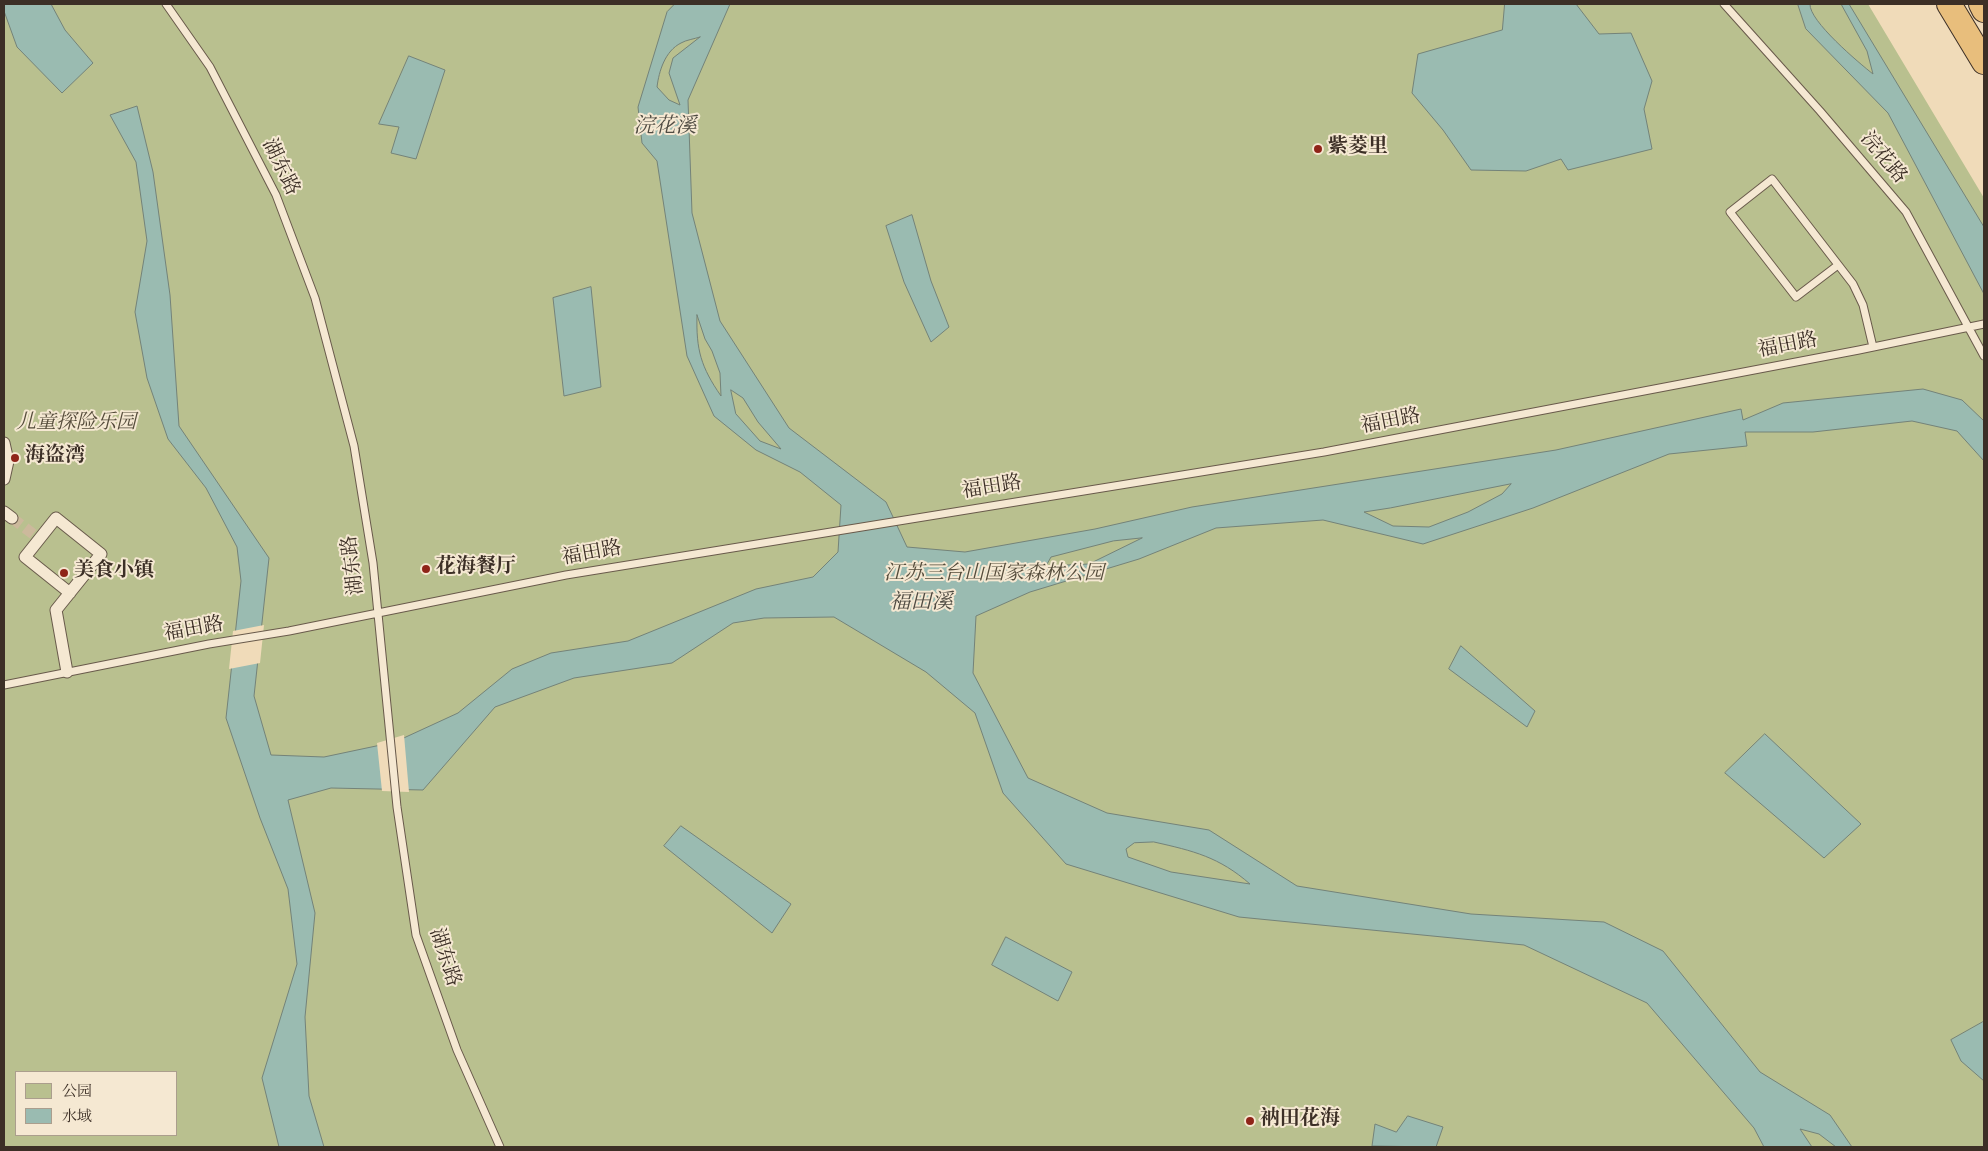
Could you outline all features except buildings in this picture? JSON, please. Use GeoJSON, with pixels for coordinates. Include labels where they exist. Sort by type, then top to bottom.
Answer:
{"type":"FeatureCollection","features":[{"type":"Feature","properties":{"kind":"highway"},"geometry":{"type":"LineString","coordinates":[[1949,4],[1984,62]]}},
{"type":"Feature","properties":{"kind":"highway"},"geometry":{"type":"LineString","coordinates":[[1981,4],[1984,10]]}},
{"type":"Feature","properties":{"kind":"street"},"geometry":{"type":"LineString","coordinates":[[4,443],[8,461],[4,479]]}},
{"type":"Feature","properties":{"kind":"street"},"geometry":{"type":"LineString","coordinates":[[67,672],[56,610],[70,593],[101,554],[56,518],[36,537],[25,556],[70,593]]}},
{"type":"Feature","properties":{"kind":"lane","name":"湖东路"},"geometry":{"type":"LineString","coordinates":[[166,4],[210,67],[276,195],[315,298],[354,446],[373,563],[397,807],[416,934],[457,1050],[500,1147]]}},
{"type":"Feature","properties":{"kind":"lane","name":"浣花路"},"geometry":{"type":"LineString","coordinates":[[1724,4],[1820,111],[1906,212],[1984,356]]}},
{"type":"Feature","properties":{"kind":"lane"},"geometry":{"type":"LineString","coordinates":[[1838,265],[1796,297],[1730,212],[1772,180],[1838,265],[1852,284],[1863,304],[1873,347]]}},
{"type":"Feature","properties":{"kind":"lane","name":"福田路"},"geometry":{"type":"LineString","coordinates":[[4,685],[209,644],[377,614],[566,575],[1324,452],[1984,324]]}},
{"type":"Feature","properties":{"kind":"green space","name":"江苏三台山国家森林公园"},"geometry":{"type":"Polygon","coordinates":[[[4,4],[1868,4],[1984,198],[1984,1147],[4,1147],[4,4]]]}},
{"type":"Feature","properties":{"kind":"water"},"geometry":{"type":"Polygon","coordinates":[[[4,4],[51,4],[65,30],[93,63],[62,93],[17,47],[4,11],[4,4]]]}},
{"type":"Feature","properties":{"kind":"water"},"geometry":{"type":"Polygon","coordinates":[[[675,4],[730,4],[688,100],[692,213],[720,321],[789,428],[886,502],[907,547],[965,552],[1095,529],[1192,507],[1556,450],[1741,409],[1743,420],[1783,403],[1923,389],[1962,400],[1984,421],[1984,461],[1957,431],[1912,421],[1813,432],[1745,432],[1747,446],[1669,454],[1533,508],[1423,544],[1323,520],[1216,528],[1139,559],[1030,592],[976,616],[973,673],[1028,778],[1107,813],[1209,830],[1297,886],[1471,914],[1604,922],[1663,951],[1760,1072],[1830,1115],[1852,1147],[1836,1147],[1819,1134],[1800,1129],[1812,1147],[1764,1147],[1754,1128],[1647,1003],[1524,945],[1239,917],[1066,864],[1003,793],[975,713],[926,672],[834,617],[764,618],[733,623],[672,663],[574,678],[495,707],[423,790],[331,788],[288,800],[315,913],[305,1017],[309,1096],[324,1147],[279,1147],[262,1078],[297,964],[288,889],[260,818],[226,718],[241,581],[237,547],[206,488],[168,439],[147,378],[135,312],[147,241],[136,162],[110,115],[137,106],[153,172],[170,295],[179,426],[269,558],[254,696],[271,755],[324,757],[395,742],[458,713],[512,669],[551,653],[628,641],[756,589],[813,577],[838,552],[841,505],[800,472],[756,450],[714,416],[687,356],[657,161],[642,143],[638,107],[667,12],[675,4]],[[700,37],[683,42],[675,47],[667,56],[659,74],[657,87],[669,100],[680,105],[669,73],[673,58],[700,37]],[[697,315],[698,338],[704,367],[721,396],[720,373],[697,315]],[[731,390],[736,414],[760,441],[781,449],[758,422],[743,398],[731,390]],[[1511,484],[1364,512],[1393,526],[1429,527],[1468,512],[1502,494],[1511,484]],[[1142,538],[1113,541],[1051,557],[1046,566],[1089,564],[1142,538]],[[1154,842],[1134,843],[1126,849],[1128,857],[1171,872],[1250,884],[1217,861],[1182,849],[1154,842]]]}},
{"type":"Feature","properties":{"kind":"water"},"geometry":{"type":"Polygon","coordinates":[[[1505,4],[1576,4],[1599,34],[1631,33],[1652,81],[1644,109],[1652,149],[1568,170],[1561,159],[1526,171],[1471,170],[1443,130],[1412,93],[1418,54],[1502,30],[1505,4]]]}},
{"type":"Feature","properties":{"kind":"water"},"geometry":{"type":"Polygon","coordinates":[[[1798,4],[1810,4],[1817,21],[1826,31],[1873,74],[1867,51],[1841,4],[1849,4],[1984,227],[1984,294],[1888,113],[1806,29],[1798,4]]]}},
{"type":"Feature","properties":{"kind":"water"},"geometry":{"type":"Polygon","coordinates":[[[409,56],[445,70],[416,159],[391,153],[399,127],[379,124],[409,56]]]}},
{"type":"Feature","properties":{"kind":"water"},"geometry":{"type":"Polygon","coordinates":[[[912,215],[931,281],[949,327],[931,342],[904,282],[886,226],[912,215]]]}},
{"type":"Feature","properties":{"kind":"water"},"geometry":{"type":"Polygon","coordinates":[[[591,287],[601,387],[564,396],[553,298],[591,287]]]}},
{"type":"Feature","properties":{"kind":"water"},"geometry":{"type":"Polygon","coordinates":[[[1461,646],[1535,711],[1527,727],[1449,669],[1461,646]]]}},
{"type":"Feature","properties":{"kind":"water"},"geometry":{"type":"Polygon","coordinates":[[[1765,734],[1861,824],[1824,858],[1725,773],[1765,734]]]}},
{"type":"Feature","properties":{"kind":"water"},"geometry":{"type":"Polygon","coordinates":[[[681,826],[791,904],[772,933],[664,846],[681,826]]]}},
{"type":"Feature","properties":{"kind":"water"},"geometry":{"type":"Polygon","coordinates":[[[1006,937],[1072,972],[1058,1001],[992,965],[1006,937]]]}},
{"type":"Feature","properties":{"kind":"water"},"geometry":{"type":"Polygon","coordinates":[[[1983,1022],[1984,1081],[1961,1061],[1951,1040],[1983,1022]]]}},
{"type":"Feature","properties":{"kind":"water"},"geometry":{"type":"Polygon","coordinates":[[[1408,1116],[1443,1127],[1436,1147],[1372,1146],[1375,1124],[1396,1132],[1408,1116]]]}},
{"type":"Feature","properties":{"kind":"pier"},"geometry":{"type":"Polygon","coordinates":[[[264,625],[260,663],[229,669],[233,631],[264,625]]]}},
{"type":"Feature","properties":{"kind":"pier"},"geometry":{"type":"Polygon","coordinates":[[[404,735],[409,792],[382,791],[377,743],[404,735]]]}},
{"type":"Feature","properties":{"kind":"tunnel"},"geometry":{"type":"LineString","coordinates":[[12,518],[33,534]]}},
{"type":"Feature","properties":{"kind":"place","name":"紫菱里"},"geometry":{"type":"Point","coordinates":[1318,149]}},
{"type":"Feature","properties":{"kind":"place","name":"海盗湾"},"geometry":{"type":"Point","coordinates":[15,458]}},
{"type":"Feature","properties":{"kind":"place","name":"花海餐厅"},"geometry":{"type":"Point","coordinates":[426,569]}},
{"type":"Feature","properties":{"kind":"place","name":"美食小镇"},"geometry":{"type":"Point","coordinates":[64,573]}},
{"type":"Feature","properties":{"kind":"place","name":"衲田花海"},"geometry":{"type":"Point","coordinates":[1250,1121]}},
{"type":"Feature","properties":{"kind":"water label","name":"浣花溪"},"geometry":{"type":"Point","coordinates":[665,128]}},
{"type":"Feature","properties":{"kind":"water label","name":"福田溪"},"geometry":{"type":"Point","coordinates":[921,604]}},
{"type":"Feature","properties":{"kind":"park label","name":"儿童探险乐园"},"geometry":{"type":"Point","coordinates":[76,425]}}]}
